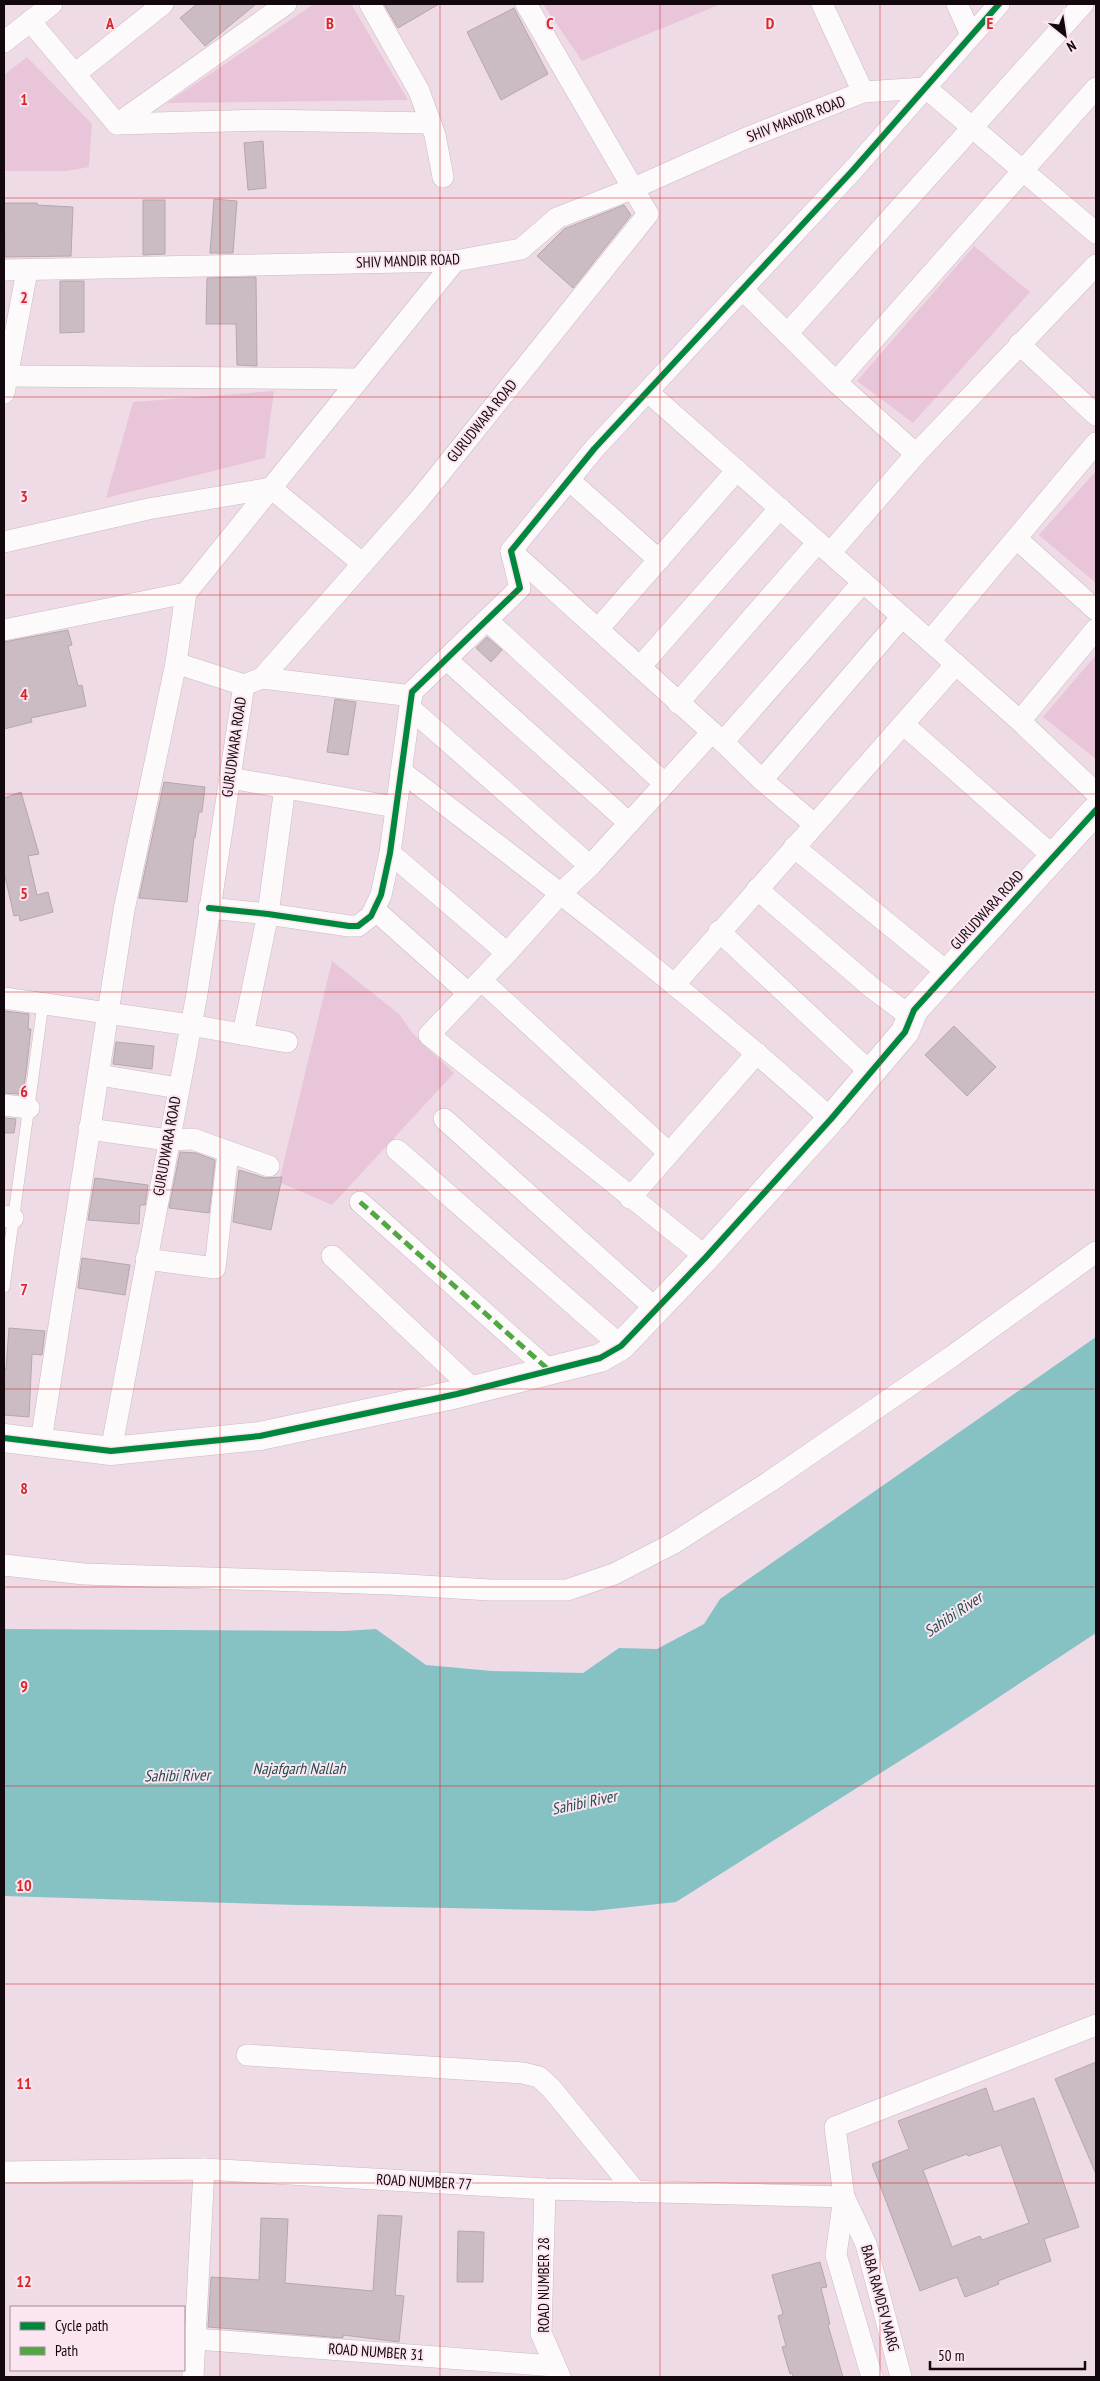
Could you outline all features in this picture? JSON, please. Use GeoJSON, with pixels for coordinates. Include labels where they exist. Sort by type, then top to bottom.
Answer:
{"type":"FeatureCollection","features":[{"type":"Feature","properties":{"kind":"street"},"geometry":{"type":"LineString","coordinates":[[4,42],[52,4]]}},
{"type":"Feature","properties":{"kind":"street"},"geometry":{"type":"LineString","coordinates":[[75,74],[163,4]]}},
{"type":"Feature","properties":{"kind":"street"},"geometry":{"type":"LineString","coordinates":[[117,124],[286,4]]}},
{"type":"Feature","properties":{"kind":"street"},"geometry":{"type":"LineString","coordinates":[[370,4],[419,91],[431,124],[443,177]]}},
{"type":"Feature","properties":{"kind":"street"},"geometry":{"type":"LineString","coordinates":[[526,4],[634,188]]}},
{"type":"Feature","properties":{"kind":"street"},"geometry":{"type":"LineString","coordinates":[[822,4],[863,92]]}},
{"type":"Feature","properties":{"kind":"street"},"geometry":{"type":"LineString","coordinates":[[957,4],[971,35]]}},
{"type":"Feature","properties":{"kind":"street"},"geometry":{"type":"LineString","coordinates":[[511,551],[570,480],[648,392],[926,88],[999,4]]}},
{"type":"Feature","properties":{"kind":"street"},"geometry":{"type":"LineString","coordinates":[[787,334],[974,128],[1083,4]]}},
{"type":"Feature","properties":{"kind":"street"},"geometry":{"type":"LineString","coordinates":[[30,21],[117,124]]}},
{"type":"Feature","properties":{"kind":"street"},"geometry":{"type":"LineString","coordinates":[[926,88],[1096,233]]}},
{"type":"Feature","properties":{"kind":"street","name":"SHIV MANDIR ROAD"},"geometry":{"type":"LineString","coordinates":[[4,270],[455,261],[521,248],[557,218],[634,188],[744,139],[863,92],[926,88]]}},
{"type":"Feature","properties":{"kind":"street"},"geometry":{"type":"LineString","coordinates":[[836,382],[1096,88]]}},
{"type":"Feature","properties":{"kind":"street"},"geometry":{"type":"LineString","coordinates":[[117,124],[262,120],[431,124]]}},
{"type":"Feature","properties":{"kind":"street","name":"GURUDWARA ROAD"},"geometry":{"type":"LineString","coordinates":[[111,1451],[197,994],[230,778],[252,682],[363,564],[418,501],[648,214],[634,188]]}},
{"type":"Feature","properties":{"kind":"street"},"geometry":{"type":"LineString","coordinates":[[40,1441],[124,910],[176,663],[186,593],[455,261]]}},
{"type":"Feature","properties":{"kind":"street"},"geometry":{"type":"LineString","coordinates":[[678,703],[824,547],[916,454],[1096,265]]}},
{"type":"Feature","properties":{"kind":"street"},"geometry":{"type":"LineString","coordinates":[[26,271],[5,385],[359,379]]}},
{"type":"Feature","properties":{"kind":"street"},"geometry":{"type":"LineString","coordinates":[[742,290],[836,382],[916,454]]}},
{"type":"Feature","properties":{"kind":"street"},"geometry":{"type":"LineString","coordinates":[[1019,344],[1096,415]]}},
{"type":"Feature","properties":{"kind":"street"},"geometry":{"type":"LineString","coordinates":[[648,392],[1020,721],[1096,793]]}},
{"type":"Feature","properties":{"kind":"street"},"geometry":{"type":"LineString","coordinates":[[930,641],[1096,443]]}},
{"type":"Feature","properties":{"kind":"street"},"geometry":{"type":"LineString","coordinates":[[598,629],[736,470]]}},
{"type":"Feature","properties":{"kind":"street"},"geometry":{"type":"LineString","coordinates":[[570,480],[659,560]]}},
{"type":"Feature","properties":{"kind":"street"},"geometry":{"type":"LineString","coordinates":[[4,542],[148,509],[271,488],[363,564]]}},
{"type":"Feature","properties":{"kind":"street"},"geometry":{"type":"LineString","coordinates":[[640,667],[780,508]]}},
{"type":"Feature","properties":{"kind":"street"},"geometry":{"type":"LineString","coordinates":[[1017,539],[1096,610]]}},
{"type":"Feature","properties":{"kind":"street"},"geometry":{"type":"LineString","coordinates":[[209,908],[358,926],[372,916],[381,895],[390,853],[412,692],[520,588],[511,551]]}},
{"type":"Feature","properties":{"kind":"street"},"geometry":{"type":"LineString","coordinates":[[511,551],[762,780],[814,824]]}},
{"type":"Feature","properties":{"kind":"street"},"geometry":{"type":"LineString","coordinates":[[706,1257],[428,1035],[508,953],[561,893],[590,866],[665,784],[717,737],[864,582]]}},
{"type":"Feature","properties":{"kind":"street"},"geometry":{"type":"LineString","coordinates":[[4,630],[186,593]]}},
{"type":"Feature","properties":{"kind":"street"},"geometry":{"type":"LineString","coordinates":[[762,780],[902,618]]}},
{"type":"Feature","properties":{"kind":"street"},"geometry":{"type":"LineString","coordinates":[[487,620],[665,784]]}},
{"type":"Feature","properties":{"kind":"street"},"geometry":{"type":"LineString","coordinates":[[1020,721],[1096,629]]}},
{"type":"Feature","properties":{"kind":"street"},"geometry":{"type":"LineString","coordinates":[[446,659],[629,823]]}},
{"type":"Feature","properties":{"kind":"street"},"geometry":{"type":"LineString","coordinates":[[176,663],[252,682],[411,702],[590,866]]}},
{"type":"Feature","properties":{"kind":"street"},"geometry":{"type":"LineString","coordinates":[[674,985],[719,931],[956,664]]}},
{"type":"Feature","properties":{"kind":"street"},"geometry":{"type":"LineString","coordinates":[[903,724],[1053,856]]}},
{"type":"Feature","properties":{"kind":"street"},"geometry":{"type":"LineString","coordinates":[[401,771],[561,893],[757,1053],[831,1119]]}},
{"type":"Feature","properties":{"kind":"street"},"geometry":{"type":"LineString","coordinates":[[230,778],[395,807]]}},
{"type":"Feature","properties":{"kind":"street"},"geometry":{"type":"LineString","coordinates":[[243,1034],[268,914],[285,787]]}},
{"type":"Feature","properties":{"kind":"street","name":"GURUDWARA ROAD"},"geometry":{"type":"LineString","coordinates":[[908,1024],[914,1010],[947,972],[1096,810]]}},
{"type":"Feature","properties":{"kind":"street","name":"GURUDWARA ROAD"},"geometry":{"type":"LineString","coordinates":[[908,1024],[926,1020],[932,1014],[1096,836]]}},
{"type":"Feature","properties":{"kind":"street"},"geometry":{"type":"LineString","coordinates":[[794,847],[947,972]]}},
{"type":"Feature","properties":{"kind":"street"},"geometry":{"type":"LineString","coordinates":[[390,853],[508,953]]}},
{"type":"Feature","properties":{"kind":"street"},"geometry":{"type":"LineString","coordinates":[[4,1438],[111,1451],[260,1436],[474,1390],[600,1358],[621,1346],[706,1257],[831,1119],[908,1024],[885,998],[756,889]]}},
{"type":"Feature","properties":{"kind":"street"},"geometry":{"type":"LineString","coordinates":[[375,910],[475,987],[670,1153]]}},
{"type":"Feature","properties":{"kind":"street"},"geometry":{"type":"LineString","coordinates":[[719,931],[870,1072]]}},
{"type":"Feature","properties":{"kind":"street"},"geometry":{"type":"LineString","coordinates":[[4,998],[190,1025],[287,1042]]}},
{"type":"Feature","properties":{"kind":"street"},"geometry":{"type":"LineString","coordinates":[[630,1198],[757,1053]]}},
{"type":"Feature","properties":{"kind":"street"},"geometry":{"type":"LineString","coordinates":[[99,1075],[178,1088]]}},
{"type":"Feature","properties":{"kind":"street"},"geometry":{"type":"LineString","coordinates":[[4,1105],[29,1108]]}},
{"type":"Feature","properties":{"kind":"street"},"geometry":{"type":"LineString","coordinates":[[444,1119],[656,1309]]}},
{"type":"Feature","properties":{"kind":"street"},"geometry":{"type":"LineString","coordinates":[[90,1129],[168,1140],[193,1139],[268,1166]]}},
{"type":"Feature","properties":{"kind":"street"},"geometry":{"type":"LineString","coordinates":[[397,1150],[621,1346]]}},
{"type":"Feature","properties":{"kind":"street"},"geometry":{"type":"LineString","coordinates":[[146,1259],[215,1268],[228,1152]]}},
{"type":"Feature","properties":{"kind":"street"},"geometry":{"type":"LineString","coordinates":[[360,1202],[550,1371]]}},
{"type":"Feature","properties":{"kind":"street"},"geometry":{"type":"LineString","coordinates":[[4,1565],[84,1574],[390,1584],[490,1590],[567,1590],[614,1574],[674,1543],[753,1492],[951,1357],[1096,1252]]}},
{"type":"Feature","properties":{"kind":"street"},"geometry":{"type":"LineString","coordinates":[[332,1256],[474,1390]]}},
{"type":"Feature","properties":{"kind":"street"},"geometry":{"type":"LineString","coordinates":[[844,2197],[836,2127],[1096,2025]]}},
{"type":"Feature","properties":{"kind":"street"},"geometry":{"type":"LineString","coordinates":[[247,2055],[524,2073],[539,2077],[551,2088],[636,2192]]}},
{"type":"Feature","properties":{"kind":"street"},"geometry":{"type":"LineString","coordinates":[[193,2377],[204,2169]]}},
{"type":"Feature","properties":{"kind":"street","name":"ROAD NUMBER 77"},"geometry":{"type":"LineString","coordinates":[[4,2172],[204,2169],[545,2189],[844,2197]]}},
{"type":"Feature","properties":{"kind":"street","name":"ROAD NUMBER 28"},"geometry":{"type":"LineString","coordinates":[[545,2189],[541,2333],[557,2372]]}},
{"type":"Feature","properties":{"kind":"street","name":"BABA RAMDEV MARG"},"geometry":{"type":"LineString","coordinates":[[844,2197],[836,2255],[872,2377]]}},
{"type":"Feature","properties":{"kind":"street","name":"BABA RAMDEV MARG"},"geometry":{"type":"LineString","coordinates":[[844,2197],[866,2244],[901,2377]]}},
{"type":"Feature","properties":{"kind":"street","name":"ROAD NUMBER 31"},"geometry":{"type":"LineString","coordinates":[[196,2339],[557,2372]]}},
{"type":"Feature","properties":{"kind":"lane"},"geometry":{"type":"LineString","coordinates":[[4,1287],[9,1217],[29,1108],[43,1004]]}},
{"type":"Feature","properties":{"kind":"shaded area"},"geometry":{"type":"Polygon","coordinates":[[[314,4],[351,4],[408,100],[167,103],[314,4]]]}},
{"type":"Feature","properties":{"kind":"shaded area"},"geometry":{"type":"Polygon","coordinates":[[[543,4],[721,4],[582,61],[543,4]]]}},
{"type":"Feature","properties":{"kind":"shaded area"},"geometry":{"type":"Polygon","coordinates":[[[27,57],[92,124],[89,167],[67,171],[4,171],[4,75],[27,57]]]}},
{"type":"Feature","properties":{"kind":"shaded area"},"geometry":{"type":"Polygon","coordinates":[[[974,246],[1030,292],[913,423],[857,381],[974,246]]]}},
{"type":"Feature","properties":{"kind":"shaded area"},"geometry":{"type":"Polygon","coordinates":[[[274,391],[265,458],[106,498],[133,402],[274,391]]]}},
{"type":"Feature","properties":{"kind":"shaded area"},"geometry":{"type":"Polygon","coordinates":[[[1096,471],[1096,583],[1039,535],[1096,471]]]}},
{"type":"Feature","properties":{"kind":"shaded area"},"geometry":{"type":"Polygon","coordinates":[[[1096,655],[1096,759],[1043,717],[1096,655]]]}},
{"type":"Feature","properties":{"kind":"shaded area"},"geometry":{"type":"Polygon","coordinates":[[[332,961],[399,1014],[413,1034],[454,1073],[332,1205],[279,1182],[332,961]]]}},
{"type":"Feature","properties":{"kind":"water","name":"Najafgarh Nallah"},"geometry":{"type":"Polygon","coordinates":[[[1096,1337],[1096,1633],[952,1728],[676,1902],[593,1911],[4,1896],[4,1629],[345,1631],[376,1629],[426,1665],[492,1671],[583,1673],[619,1648],[657,1649],[704,1624],[720,1599],[1096,1337]]]}},
{"type":"Feature","properties":{"kind":"building"},"geometry":{"type":"Polygon","coordinates":[[[197,4],[256,4],[205,46],[180,18],[197,4]]]}},
{"type":"Feature","properties":{"kind":"building"},"geometry":{"type":"Polygon","coordinates":[[[384,4],[439,4],[398,28],[384,4]]]}},
{"type":"Feature","properties":{"kind":"building"},"geometry":{"type":"Polygon","coordinates":[[[514,8],[548,74],[501,100],[467,32],[514,8]]]}},
{"type":"Feature","properties":{"kind":"building"},"geometry":{"type":"Polygon","coordinates":[[[263,141],[266,188],[248,190],[244,143],[263,141]]]}},
{"type":"Feature","properties":{"kind":"building"},"geometry":{"type":"Polygon","coordinates":[[[214,199],[237,201],[233,253],[210,253],[214,199]]]}},
{"type":"Feature","properties":{"kind":"building"},"geometry":{"type":"Polygon","coordinates":[[[143,200],[165,200],[165,254],[143,255],[143,200]]]}},
{"type":"Feature","properties":{"kind":"building"},"geometry":{"type":"Polygon","coordinates":[[[4,203],[37,203],[37,205],[73,207],[71,256],[5,257],[4,203]]]}},
{"type":"Feature","properties":{"kind":"building"},"geometry":{"type":"Polygon","coordinates":[[[624,205],[631,215],[573,288],[537,256],[564,229],[624,205]]]}},
{"type":"Feature","properties":{"kind":"building"},"geometry":{"type":"Polygon","coordinates":[[[256,277],[257,366],[237,365],[236,324],[206,324],[207,278],[256,277]]]}},
{"type":"Feature","properties":{"kind":"building"},"geometry":{"type":"Polygon","coordinates":[[[60,281],[84,281],[84,332],[60,333],[60,281]]]}},
{"type":"Feature","properties":{"kind":"building"},"geometry":{"type":"Polygon","coordinates":[[[68,630],[72,645],[68,646],[78,686],[82,685],[86,706],[31,718],[32,722],[4,729],[4,642],[68,630]]]}},
{"type":"Feature","properties":{"kind":"building"},"geometry":{"type":"Polygon","coordinates":[[[487,637],[502,650],[491,662],[476,648],[487,637]]]}},
{"type":"Feature","properties":{"kind":"building"},"geometry":{"type":"Polygon","coordinates":[[[335,699],[356,702],[348,755],[327,752],[335,699]]]}},
{"type":"Feature","properties":{"kind":"building"},"geometry":{"type":"Polygon","coordinates":[[[164,782],[205,787],[202,812],[199,812],[194,837],[187,902],[139,898],[164,782]]]}},
{"type":"Feature","properties":{"kind":"building"},"geometry":{"type":"Polygon","coordinates":[[[21,792],[39,854],[28,856],[37,895],[48,892],[53,912],[20,921],[19,915],[14,916],[4,872],[4,798],[21,792]]]}},
{"type":"Feature","properties":{"kind":"building"},"geometry":{"type":"Polygon","coordinates":[[[4,1011],[29,1014],[28,1029],[31,1029],[26,1073],[23,1091],[20,1090],[19,1094],[4,1093],[4,1011]]]}},
{"type":"Feature","properties":{"kind":"building"},"geometry":{"type":"Polygon","coordinates":[[[954,1026],[996,1067],[967,1096],[925,1055],[954,1026]]]}},
{"type":"Feature","properties":{"kind":"building"},"geometry":{"type":"Polygon","coordinates":[[[116,1042],[154,1046],[152,1069],[113,1064],[116,1042]]]}},
{"type":"Feature","properties":{"kind":"building"},"geometry":{"type":"Polygon","coordinates":[[[4,1118],[16,1119],[14,1133],[4,1133],[4,1118]]]}},
{"type":"Feature","properties":{"kind":"building"},"geometry":{"type":"Polygon","coordinates":[[[180,1152],[196,1153],[215,1160],[209,1213],[169,1208],[180,1152]]]}},
{"type":"Feature","properties":{"kind":"building"},"geometry":{"type":"Polygon","coordinates":[[[239,1170],[265,1178],[282,1177],[271,1230],[233,1222],[239,1170]]]}},
{"type":"Feature","properties":{"kind":"building"},"geometry":{"type":"Polygon","coordinates":[[[95,1178],[148,1185],[145,1205],[140,1205],[139,1224],[88,1220],[95,1178]]]}},
{"type":"Feature","properties":{"kind":"building"},"geometry":{"type":"Polygon","coordinates":[[[82,1258],[130,1265],[125,1295],[78,1288],[82,1258]]]}},
{"type":"Feature","properties":{"kind":"building"},"geometry":{"type":"Polygon","coordinates":[[[9,1328],[45,1331],[42,1355],[32,1354],[29,1417],[4,1415],[4,1368],[6,1369],[9,1328]]]}},
{"type":"Feature","properties":{"kind":"building"},"geometry":{"type":"Polygon","coordinates":[[[1096,2062],[1096,2174],[1055,2079],[1096,2062]]]}},
{"type":"Feature","properties":{"kind":"building"},"geometry":{"type":"Polygon","coordinates":[[[986,2088],[994,2112],[1034,2098],[1079,2227],[1044,2239],[1051,2261],[998,2281],[999,2284],[965,2297],[957,2277],[920,2291],[872,2164],[909,2149],[898,2121],[986,2088]],[[1001,2145],[968,2156],[967,2154],[923,2170],[952,2247],[980,2236],[982,2240],[1029,2223],[1001,2145]]]}},
{"type":"Feature","properties":{"kind":"building"},"geometry":{"type":"Polygon","coordinates":[[[378,2215],[402,2216],[395,2295],[404,2296],[399,2342],[343,2335],[343,2338],[208,2327],[211,2277],[259,2280],[261,2218],[288,2219],[285,2283],[373,2291],[378,2215]]]}},
{"type":"Feature","properties":{"kind":"building"},"geometry":{"type":"Polygon","coordinates":[[[458,2231],[484,2232],[483,2282],[457,2282],[458,2231]]]}},
{"type":"Feature","properties":{"kind":"building"},"geometry":{"type":"Polygon","coordinates":[[[820,2262],[827,2287],[821,2288],[830,2324],[828,2325],[843,2377],[793,2377],[792,2373],[790,2374],[782,2347],[786,2346],[778,2316],[783,2314],[772,2275],[820,2262]]]}},
{"type":"Feature","properties":{"kind":"marked path"},"geometry":{"type":"LineString","coordinates":[[360,1202],[550,1371]]}},
{"type":"Feature","properties":{"kind":"cycle path"},"geometry":{"type":"LineString","coordinates":[[209,908],[268,914],[349,926],[358,926],[371,916],[381,895],[390,853],[412,692],[520,588],[511,551],[594,449],[853,170],[999,4]]}},
{"type":"Feature","properties":{"kind":"cycle path"},"geometry":{"type":"LineString","coordinates":[[4,1438],[111,1451],[260,1436],[457,1394],[600,1358],[621,1346],[706,1257],[831,1119],[905,1032],[914,1010],[1096,810]]}},
{"type":"Feature","properties":{"kind":"water label","name":"Sahibi River"},"geometry":{"type":"Point","coordinates":[953,1614]}},
{"type":"Feature","properties":{"kind":"water label","name":"Sahibi River"},"geometry":{"type":"Point","coordinates":[177,1775]}},
{"type":"Feature","properties":{"kind":"water label","name":"Sahibi River"},"geometry":{"type":"Point","coordinates":[584,1802]}}]}
